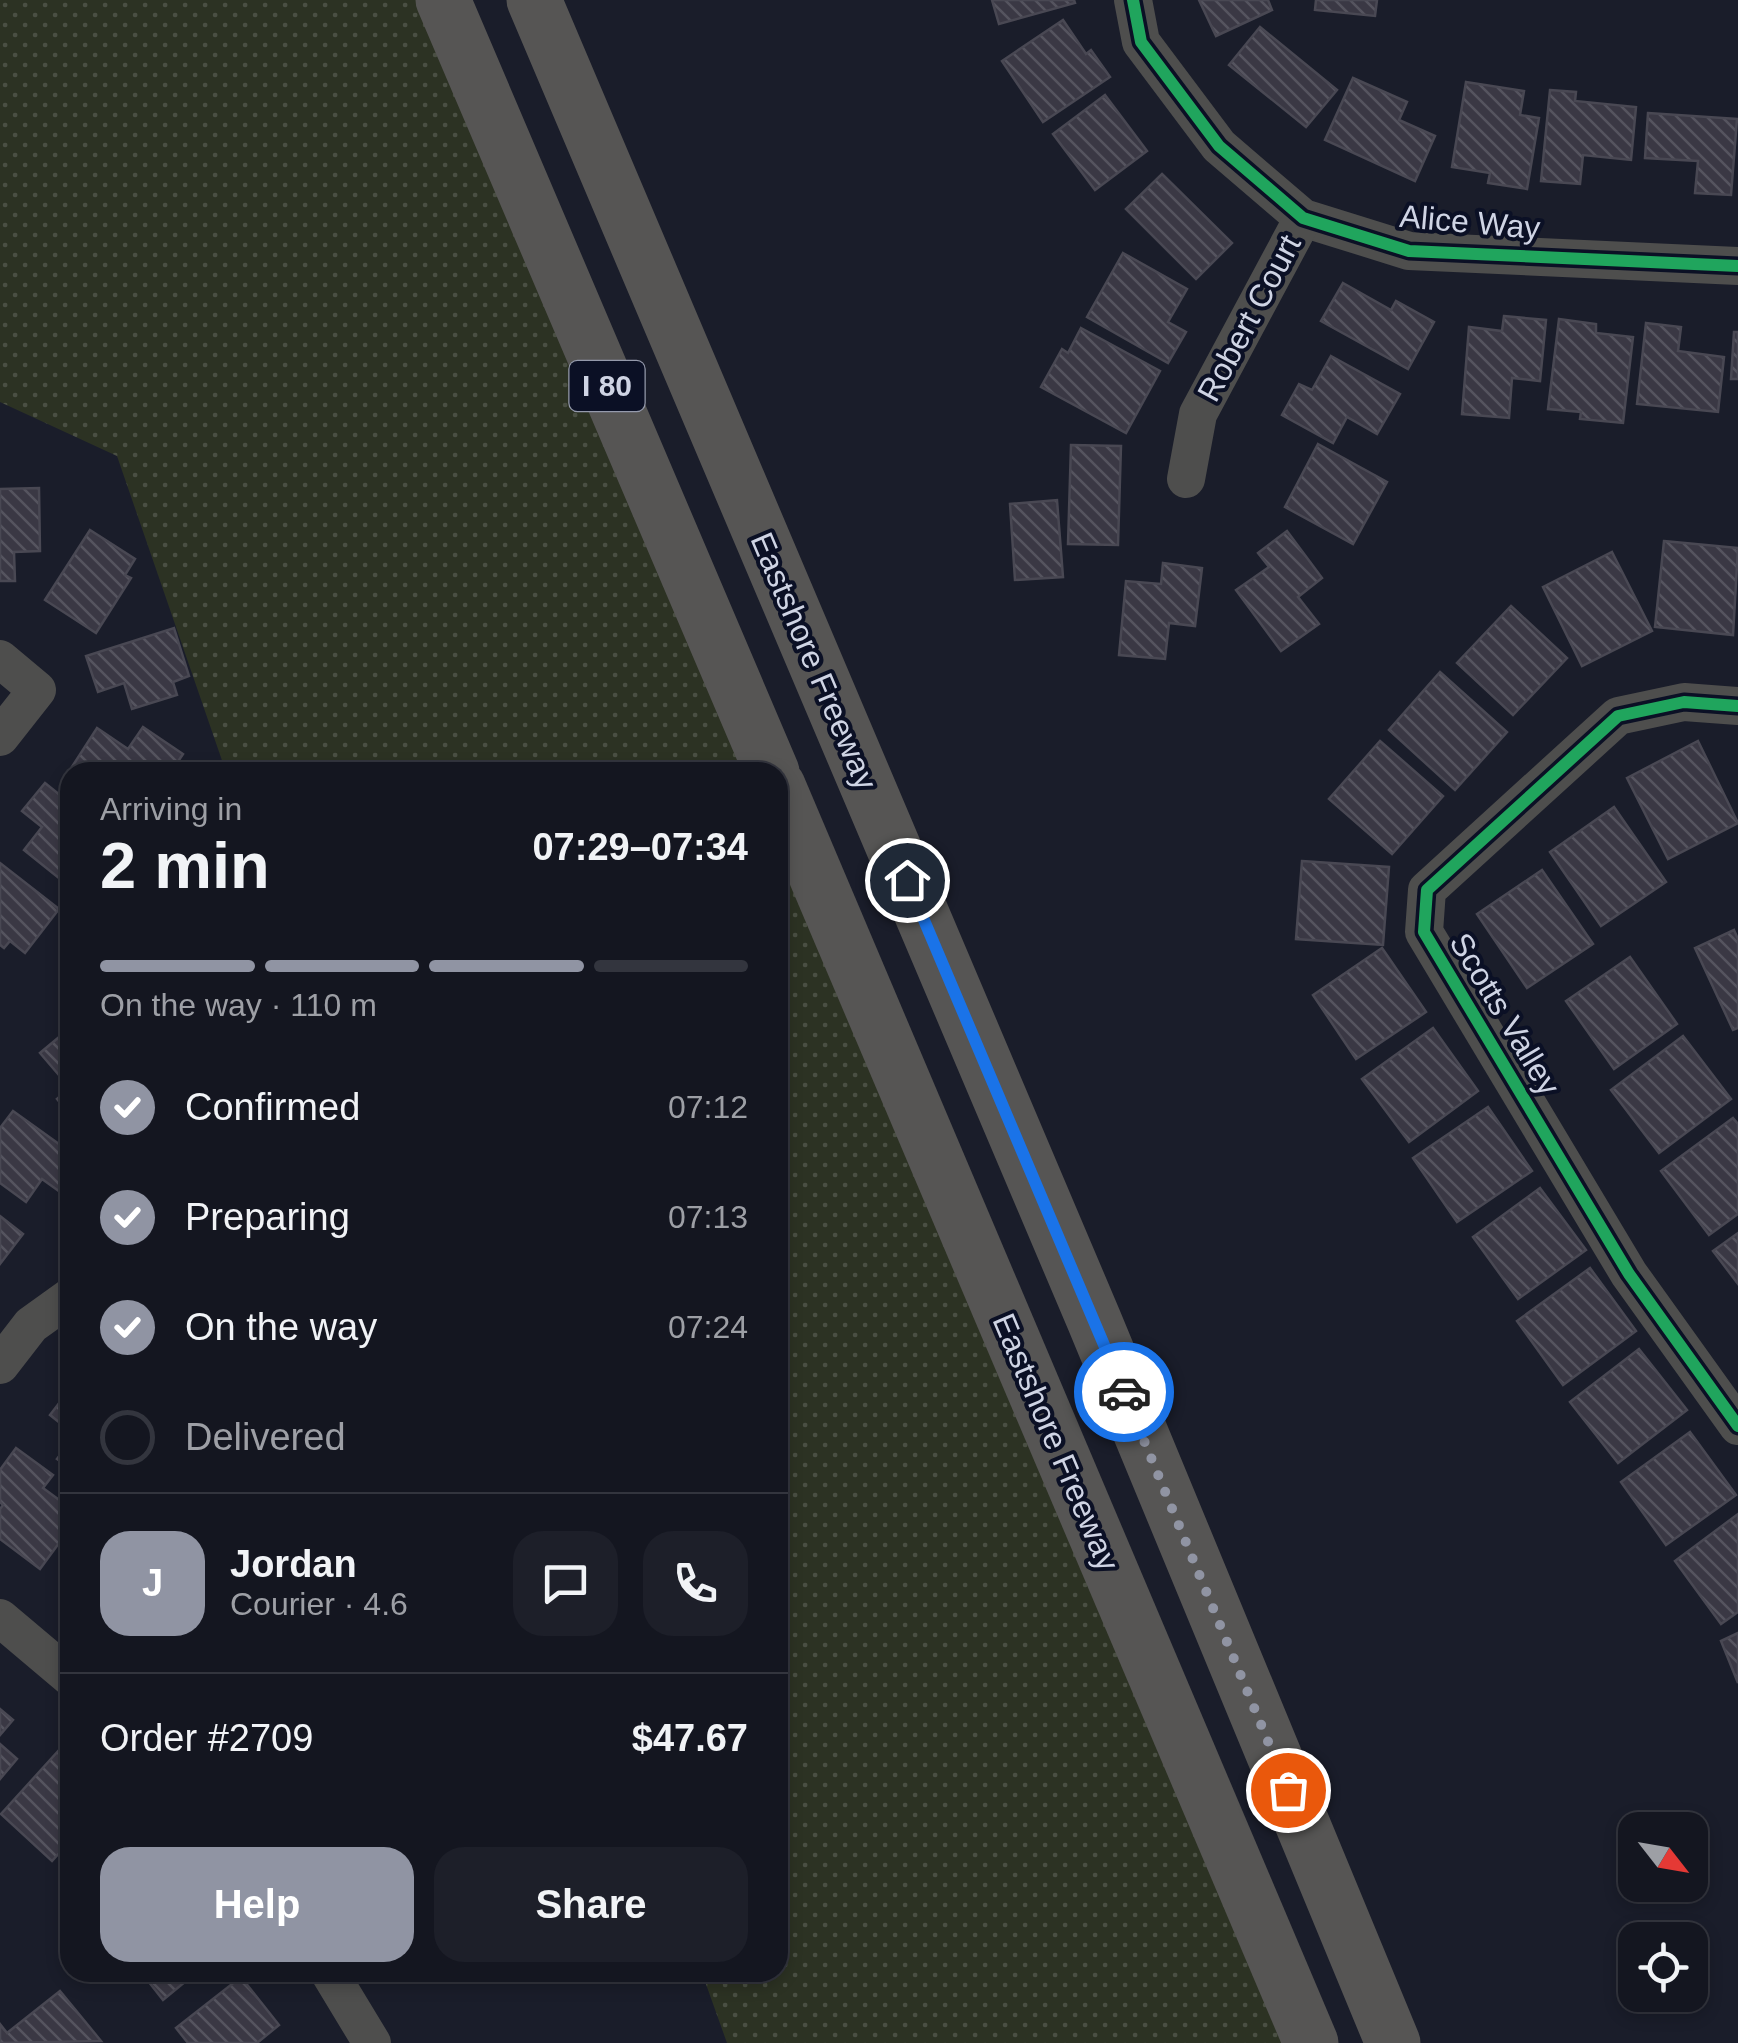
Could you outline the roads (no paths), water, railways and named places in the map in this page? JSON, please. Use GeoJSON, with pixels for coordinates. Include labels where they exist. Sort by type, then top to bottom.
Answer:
{"type":"FeatureCollection","features":[{"type":"Feature","properties":{"kind":"highway","name":"I 80"},"geometry":{"type":"LineString","coordinates":[[443,0],[768,762]]}},
{"type":"Feature","properties":{"kind":"highway","name":"Eastshore Freeway"},"geometry":{"type":"LineString","coordinates":[[534,0],[1094,1320],[1394,2043]]}},
{"type":"Feature","properties":{"kind":"highway","name":"Eastshore Freeway"},"geometry":{"type":"LineString","coordinates":[[788,810],[1312,2043]]}},
{"type":"Feature","properties":{"kind":"street","name":"Alice Way"},"geometry":{"type":"LineString","coordinates":[[1133,0],[1141,42],[1219,146],[1302,218],[1409,251],[1738,266]]}},
{"type":"Feature","properties":{"kind":"street","name":"Robert Court"},"geometry":{"type":"LineString","coordinates":[[1186,479],[1198,414],[1302,218]]}},
{"type":"Feature","properties":{"kind":"street"},"geometry":{"type":"LineString","coordinates":[[0,658],[37,690],[0,737]]}},
{"type":"Feature","properties":{"kind":"street","name":"Scotts Valley"},"geometry":{"type":"LineString","coordinates":[[1738,706],[1684,702],[1618,716],[1427,890],[1424,932],[1629,1274],[1738,1426]]}},
{"type":"Feature","properties":{"kind":"street"},"geometry":{"type":"LineString","coordinates":[[0,1365],[31,1326],[60,1304]]}},
{"type":"Feature","properties":{"kind":"street"},"geometry":{"type":"LineString","coordinates":[[0,1618],[60,1669]]}},
{"type":"Feature","properties":{"kind":"street"},"geometry":{"type":"LineString","coordinates":[[335,1982],[372,2043]]}}]}
